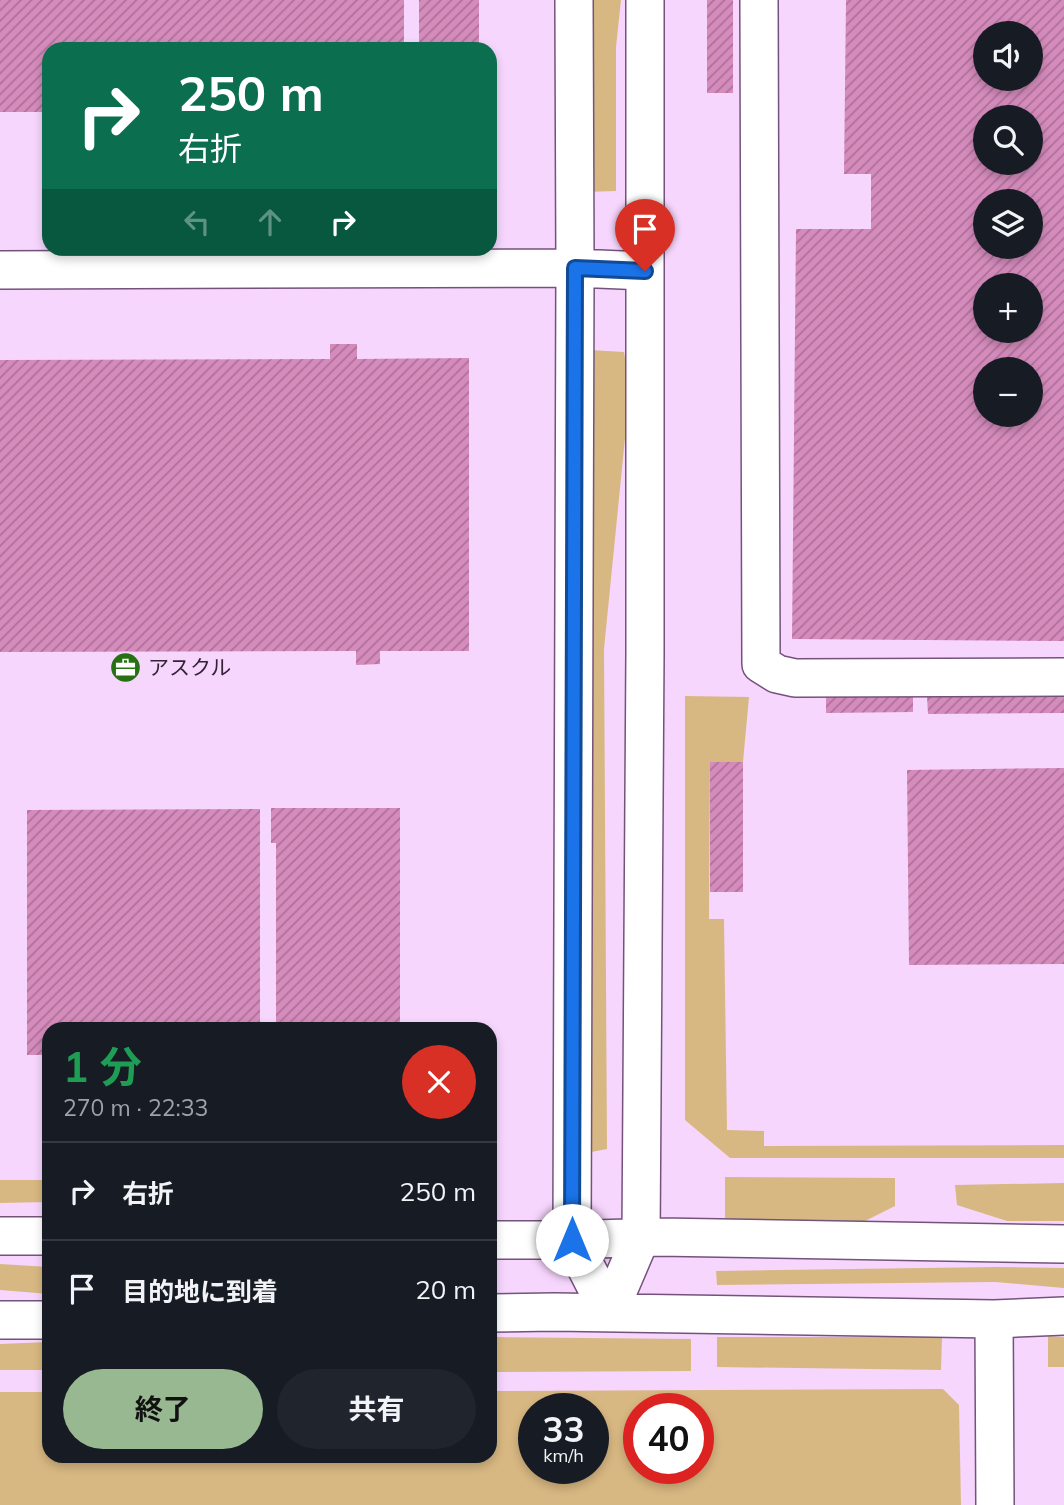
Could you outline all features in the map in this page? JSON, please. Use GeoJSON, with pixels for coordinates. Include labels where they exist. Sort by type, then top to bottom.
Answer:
{"type":"FeatureCollection","features":[{"type":"Feature","properties":{"kind":"street"},"geometry":{"type":"LineString","coordinates":[[574,0],[572,1240],[609,1312]]}},
{"type":"Feature","properties":{"kind":"street"},"geometry":{"type":"LineString","coordinates":[[609,1312],[641,1237],[645,0]]}},
{"type":"Feature","properties":{"kind":"street"},"geometry":{"type":"LineString","coordinates":[[759,0],[761,664],[777,674],[795,678],[1064,677]]}},
{"type":"Feature","properties":{"kind":"street"},"geometry":{"type":"LineString","coordinates":[[0,270],[575,268],[645,271]]}},
{"type":"Feature","properties":{"kind":"street"},"geometry":{"type":"LineString","coordinates":[[0,1236],[42,1236]]}},
{"type":"Feature","properties":{"kind":"street"},"geometry":{"type":"LineString","coordinates":[[497,1240],[641,1237],[1064,1244]]}},
{"type":"Feature","properties":{"kind":"street"},"geometry":{"type":"LineString","coordinates":[[497,1313],[609,1312],[994,1319],[1064,1316]]}},
{"type":"Feature","properties":{"kind":"street"},"geometry":{"type":"LineString","coordinates":[[994,1319],[995,1505]]}},
{"type":"Feature","properties":{"kind":"street"},"geometry":{"type":"LineString","coordinates":[[0,1320],[42,1320]]}},
{"type":"Feature","properties":{"kind":"shaded area"},"geometry":{"type":"Polygon","coordinates":[[[585,0],[621,0],[616,47],[616,191],[585,192],[585,0]]]}},
{"type":"Feature","properties":{"kind":"shaded area"},"geometry":{"type":"Polygon","coordinates":[[[589,350],[624,352],[630,388],[604,649],[607,1149],[586,1153],[589,350]]]}},
{"type":"Feature","properties":{"kind":"shaded area"},"geometry":{"type":"Polygon","coordinates":[[[685,696],[749,697],[743,762],[710,763],[709,919],[724,919],[727,1130],[764,1131],[764,1146],[1064,1145],[1064,1158],[730,1158],[685,1120],[685,696]]]}},
{"type":"Feature","properties":{"kind":"shaded area"},"geometry":{"type":"Polygon","coordinates":[[[725,1177],[895,1178],[895,1206],[863,1222],[725,1222],[725,1177]]]}},
{"type":"Feature","properties":{"kind":"shaded area"},"geometry":{"type":"Polygon","coordinates":[[[0,1180],[42,1180],[42,1202],[0,1203],[0,1180]]]}},
{"type":"Feature","properties":{"kind":"shaded area"},"geometry":{"type":"Polygon","coordinates":[[[1064,1183],[1064,1221],[1007,1221],[957,1205],[955,1185],[1064,1183]]]}},
{"type":"Feature","properties":{"kind":"shaded area"},"geometry":{"type":"Polygon","coordinates":[[[0,1264],[42,1267],[42,1293],[0,1290],[0,1264]]]}},
{"type":"Feature","properties":{"kind":"shaded area"},"geometry":{"type":"Polygon","coordinates":[[[1064,1268],[1064,1288],[995,1282],[717,1285],[716,1271],[1064,1268]]]}},
{"type":"Feature","properties":{"kind":"shaded area"},"geometry":{"type":"Polygon","coordinates":[[[1048,1336],[1064,1337],[1064,1367],[1048,1367],[1048,1336]]]}},
{"type":"Feature","properties":{"kind":"shaded area"},"geometry":{"type":"Polygon","coordinates":[[[497,1337],[691,1339],[691,1371],[497,1372],[497,1337]]]}},
{"type":"Feature","properties":{"kind":"shaded area"},"geometry":{"type":"Polygon","coordinates":[[[717,1337],[942,1337],[941,1370],[717,1367],[717,1337]]]}},
{"type":"Feature","properties":{"kind":"shaded area"},"geometry":{"type":"Polygon","coordinates":[[[42,1342],[42,1370],[0,1370],[0,1344],[42,1342]]]}},
{"type":"Feature","properties":{"kind":"shaded area"},"geometry":{"type":"Polygon","coordinates":[[[943,1389],[959,1405],[961,1505],[0,1505],[0,1392],[42,1392],[42,1463],[497,1463],[497,1391],[943,1389]]]}},
{"type":"Feature","properties":{"kind":"building"},"geometry":{"type":"Polygon","coordinates":[[[0,0],[404,0],[404,42],[42,42],[42,112],[0,112],[0,0]]]}},
{"type":"Feature","properties":{"kind":"building"},"geometry":{"type":"Polygon","coordinates":[[[419,0],[479,0],[479,42],[419,42],[419,0]]]}},
{"type":"Feature","properties":{"kind":"building"},"geometry":{"type":"Polygon","coordinates":[[[707,0],[733,0],[733,93],[707,93],[707,0]]]}},
{"type":"Feature","properties":{"kind":"building"},"geometry":{"type":"Polygon","coordinates":[[[846,0],[1064,0],[1064,641],[792,639],[796,229],[871,229],[871,174],[844,174],[846,0]]]}},
{"type":"Feature","properties":{"kind":"building"},"geometry":{"type":"Polygon","coordinates":[[[330,344],[357,344],[357,359],[469,358],[469,651],[380,651],[380,664],[356,665],[356,651],[0,652],[0,360],[330,359],[330,344]]]}},
{"type":"Feature","properties":{"kind":"building"},"geometry":{"type":"Polygon","coordinates":[[[1064,695],[1064,713],[928,714],[927,697],[1064,695]]]}},
{"type":"Feature","properties":{"kind":"building"},"geometry":{"type":"Polygon","coordinates":[[[913,696],[913,712],[826,713],[826,697],[913,696]]]}},
{"type":"Feature","properties":{"kind":"building"},"geometry":{"type":"Polygon","coordinates":[[[710,762],[743,762],[743,892],[710,892],[710,762]]]}},
{"type":"Feature","properties":{"kind":"building"},"geometry":{"type":"Polygon","coordinates":[[[1064,768],[1064,964],[909,965],[907,770],[1064,768]]]}},
{"type":"Feature","properties":{"kind":"building"},"geometry":{"type":"Polygon","coordinates":[[[271,808],[400,808],[400,1022],[276,1022],[276,843],[271,843],[271,808]]]}},
{"type":"Feature","properties":{"kind":"building"},"geometry":{"type":"Polygon","coordinates":[[[260,809],[260,1022],[42,1022],[42,1055],[27,1055],[27,810],[260,809]]]}},
{"type":"Feature","properties":{"kind":"place","name":"アスクル"},"geometry":{"type":"Point","coordinates":[125,667]}},
{"type":"Feature","properties":{"kind":"route"},"geometry":{"type":"LineString","coordinates":[[572,1240],[575,268],[645,271]]}}]}
